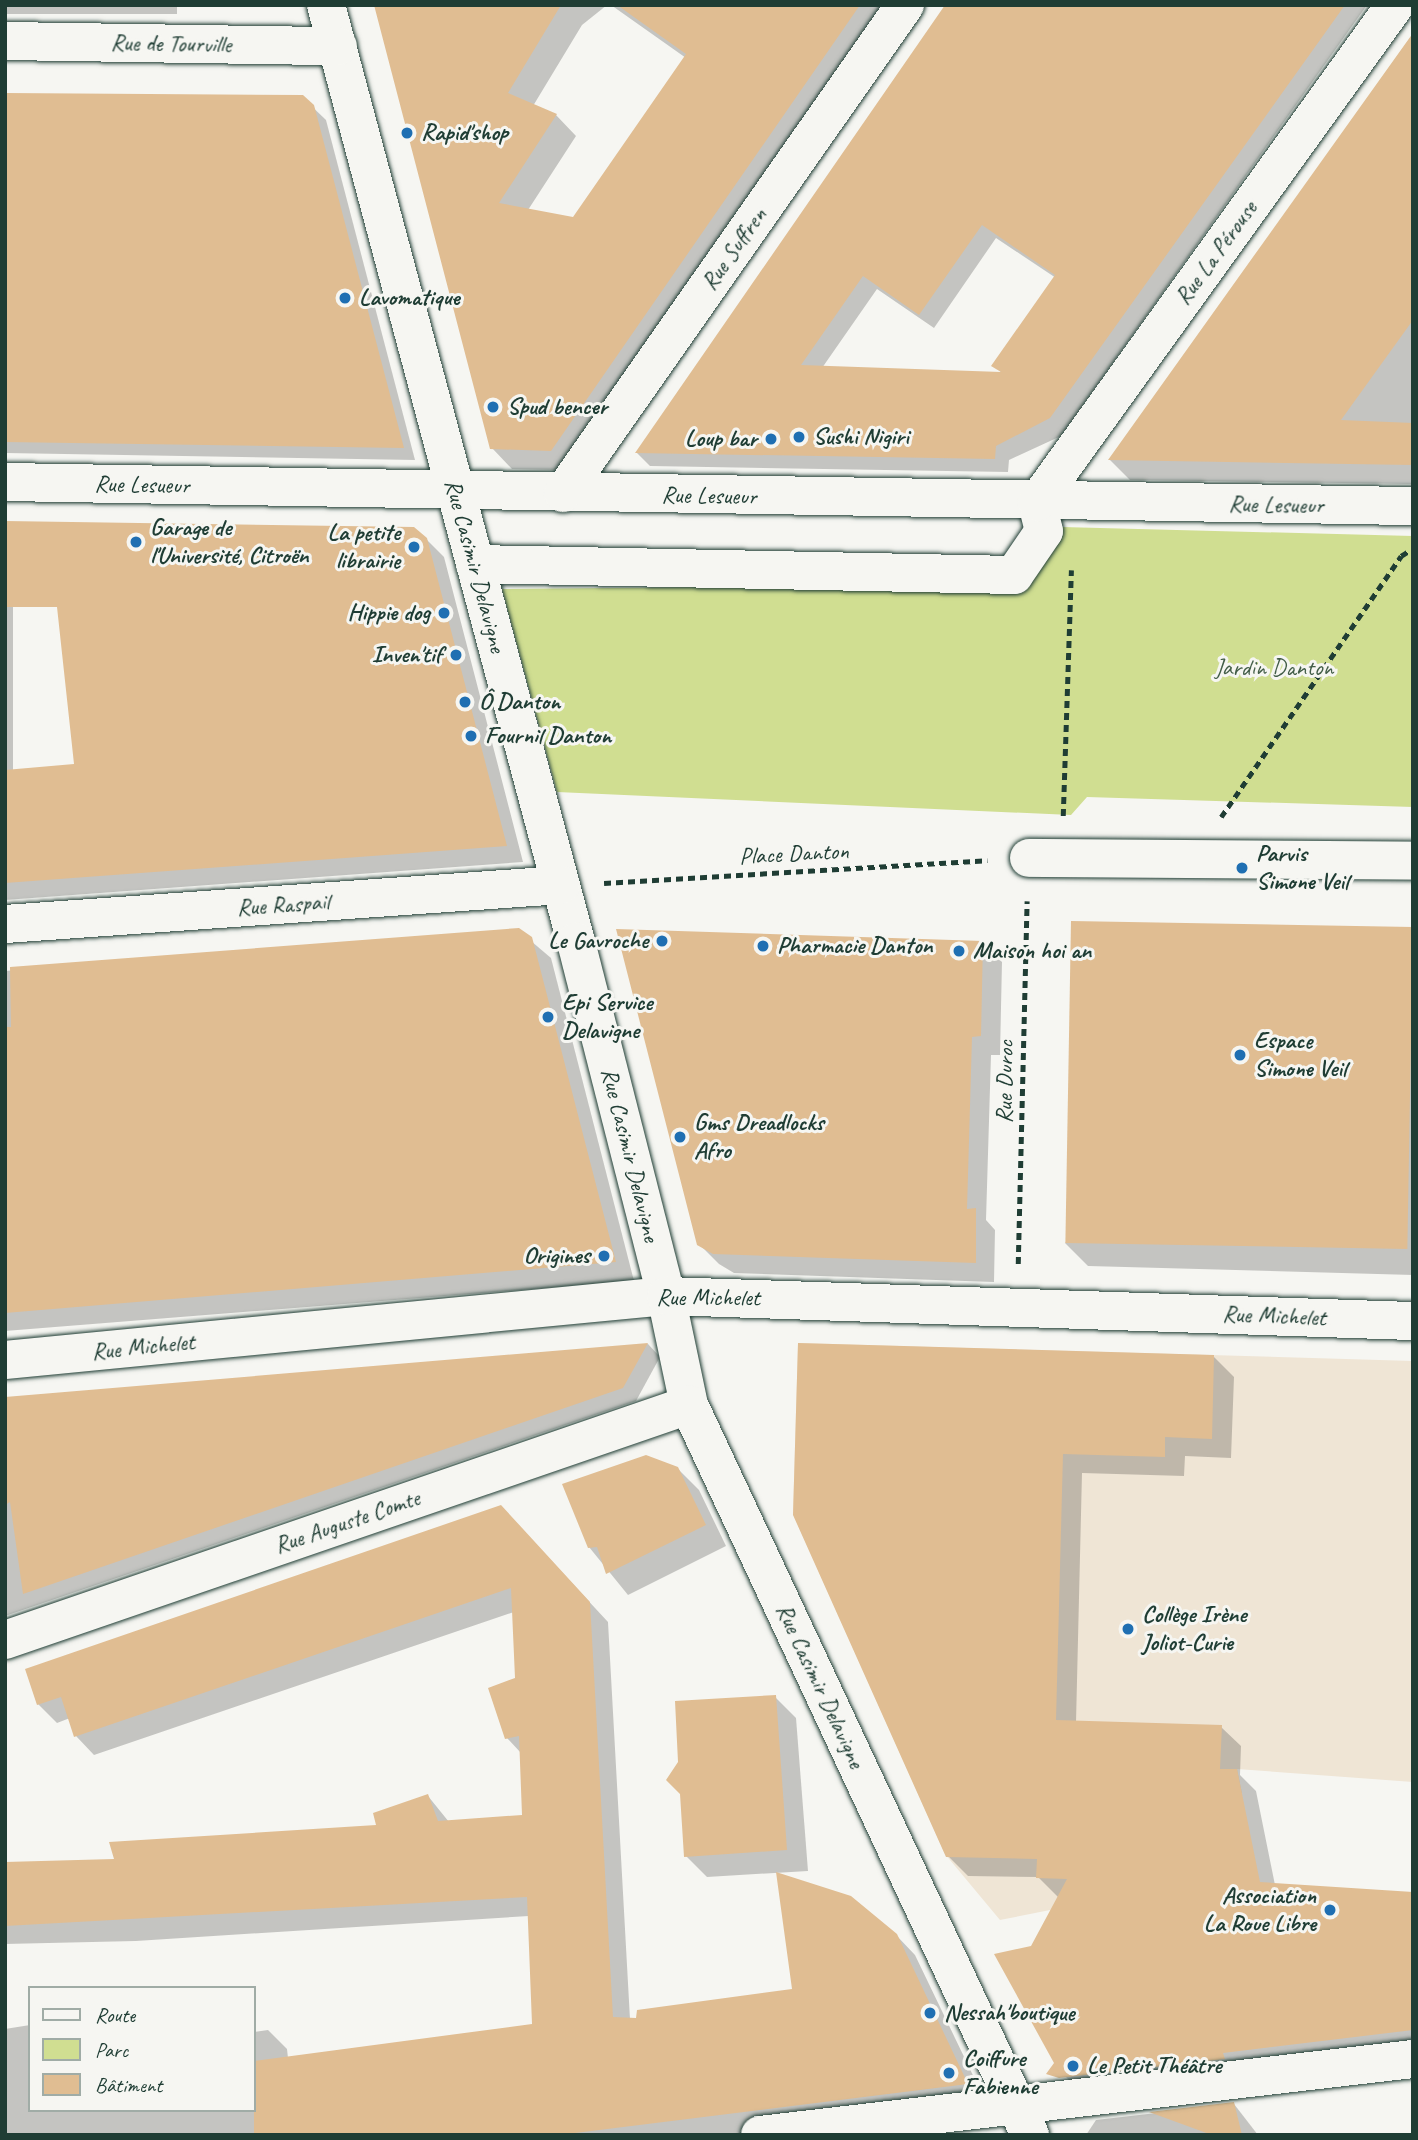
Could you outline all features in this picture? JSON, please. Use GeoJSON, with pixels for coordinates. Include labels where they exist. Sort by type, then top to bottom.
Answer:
{"type":"FeatureCollection","features":[{"type":"Feature","properties":{"kind":"street","name":"Rue Casimir Delavigne"},"geometry":{"type":"LineString","coordinates":[[326,5],[561,885],[666,1296],[689,1405],[1022,2119]]}},
{"type":"Feature","properties":{"kind":"street","name":"Rue Suffren"},"geometry":{"type":"LineString","coordinates":[[563,493],[905,5]]}},
{"type":"Feature","properties":{"kind":"street","name":"Rue La Pérouse"},"geometry":{"type":"LineString","coordinates":[[1056,502],[1395,5]]}},
{"type":"Feature","properties":{"kind":"street","name":"Rue de Tourville"},"geometry":{"type":"LineString","coordinates":[[5,41],[338,46]]}},
{"type":"Feature","properties":{"kind":"street","name":"Rue Lesueur"},"geometry":{"type":"LineString","coordinates":[[5,482],[1413,506]]}},
{"type":"Feature","properties":{"kind":"street"},"geometry":{"type":"LineString","coordinates":[[475,564],[1014,575],[1044,531],[1056,502]]}},
{"type":"Feature","properties":{"kind":"street"},"geometry":{"type":"LineString","coordinates":[[1045,858],[1197,857],[1413,861]]}},
{"type":"Feature","properties":{"kind":"street","name":"Rue Raspail"},"geometry":{"type":"LineString","coordinates":[[5,924],[561,885]]}},
{"type":"Feature","properties":{"kind":"street","name":"Rue Michelet"},"geometry":{"type":"LineString","coordinates":[[5,1360],[666,1296],[1413,1321]]}},
{"type":"Feature","properties":{"kind":"street","name":"Rue Auguste Comte"},"geometry":{"type":"LineString","coordinates":[[5,1640],[689,1405]]}},
{"type":"Feature","properties":{"kind":"street"},"geometry":{"type":"LineString","coordinates":[[760,2135],[1022,2119],[1413,2059]]}},
{"type":"Feature","properties":{"kind":"path","name":"Rue Duroc"},"geometry":{"type":"LineString","coordinates":[[1017,1306],[1045,858],[1056,502]]}},
{"type":"Feature","properties":{"kind":"path"},"geometry":{"type":"LineString","coordinates":[[1197,857],[1257,761],[1401,556],[1413,548]]}},
{"type":"Feature","properties":{"kind":"path","name":"Place Danton"},"geometry":{"type":"LineString","coordinates":[[561,885],[1045,858]]}},
{"type":"Feature","properties":{"kind":"shaded area","name":"Collège Irène Joliot-Curie"},"geometry":{"type":"Polygon","coordinates":[[[798,1343],[1413,1361],[1413,1782],[1237,1769],[1242,1793],[1136,1819],[1111,1898],[1000,1920],[945,1854],[793,1514],[798,1343]]]}},
{"type":"Feature","properties":{"kind":"green space","name":"Jardin Danton"},"geometry":{"type":"Polygon","coordinates":[[[1062,527],[1413,536],[1413,807],[1087,797],[1071,815],[557,792],[502,589],[1018,584],[1062,527]]]}},
{"type":"Feature","properties":{"kind":"building"},"geometry":{"type":"Polygon","coordinates":[[[374,5],[561,5],[508,93],[557,114],[499,203],[573,217],[686,54],[617,5],[860,5],[551,451],[490,449],[374,5]]]}},
{"type":"Feature","properties":{"kind":"building"},"geometry":{"type":"Polygon","coordinates":[[[945,5],[1345,5],[1050,418],[996,446],[995,459],[635,453],[945,5]],[[982,225],[919,315],[863,276],[801,365],[1001,372],[991,366],[1055,275],[982,225]]]}},
{"type":"Feature","properties":{"kind":"building"},"geometry":{"type":"Polygon","coordinates":[[[1413,33],[1413,320],[1341,420],[1413,423],[1413,465],[1108,460],[1413,33]]]}},
{"type":"Feature","properties":{"kind":"building"},"geometry":{"type":"Polygon","coordinates":[[[5,93],[303,95],[314,105],[404,448],[5,442],[5,93]]]}},
{"type":"Feature","properties":{"kind":"building"},"geometry":{"type":"Polygon","coordinates":[[[5,521],[414,527],[427,538],[507,846],[5,883],[5,770],[74,764],[57,607],[5,607],[5,521]]]}},
{"type":"Feature","properties":{"kind":"building","name":"Espace Simone Veil"},"geometry":{"type":"Polygon","coordinates":[[[1071,921],[1413,927],[1407,1249],[1065,1243],[1071,921]]]}},
{"type":"Feature","properties":{"kind":"building"},"geometry":{"type":"Polygon","coordinates":[[[519,928],[532,937],[616,1262],[5,1313],[5,1027],[11,1027],[10,967],[519,928]]]}},
{"type":"Feature","properties":{"kind":"building"},"geometry":{"type":"Polygon","coordinates":[[[616,929],[983,941],[981,1036],[972,1037],[967,1209],[976,1208],[976,1263],[713,1254],[697,1245],[616,929]]]}},
{"type":"Feature","properties":{"kind":"building"},"geometry":{"type":"Polygon","coordinates":[[[648,1343],[623,1388],[23,1594],[10,1502],[5,1505],[5,1397],[648,1343]]]}},
{"type":"Feature","properties":{"kind":"building"},"geometry":{"type":"Polygon","coordinates":[[[798,1343],[1214,1355],[1212,1439],[1165,1437],[1165,1457],[1063,1454],[1056,1720],[1222,1725],[1220,1769],[1237,1769],[1260,1882],[1413,1892],[1413,2030],[1223,2053],[1225,2059],[1059,2078],[1046,2074],[1054,2063],[994,1954],[1031,1946],[1067,1879],[1036,1878],[1037,1859],[946,1857],[793,1515],[798,1343]]]}},
{"type":"Feature","properties":{"kind":"building"},"geometry":{"type":"Polygon","coordinates":[[[646,1455],[678,1467],[706,1525],[606,1574],[597,1547],[588,1548],[562,1484],[646,1455]]]}},
{"type":"Feature","properties":{"kind":"building"},"geometry":{"type":"Polygon","coordinates":[[[501,1505],[590,1602],[613,2017],[636,2018],[637,2010],[792,1989],[776,1872],[851,1896],[897,1934],[968,2084],[559,2135],[254,2135],[256,2061],[532,2024],[527,1897],[5,1926],[5,1862],[114,1859],[109,1842],[376,1825],[373,1813],[428,1794],[438,1821],[522,1815],[519,1736],[505,1739],[488,1688],[515,1678],[511,1588],[74,1737],[61,1697],[37,1705],[25,1669],[501,1505]]]}},
{"type":"Feature","properties":{"kind":"building"},"geometry":{"type":"Polygon","coordinates":[[[776,1695],[787,1850],[684,1857],[680,1794],[666,1780],[678,1762],[675,1701],[776,1695]]]}},
{"type":"Feature","properties":{"kind":"building"},"geometry":{"type":"Polygon","coordinates":[[[1234,2102],[1242,2135],[1212,2135],[1149,2112],[1234,2102]]]}},
{"type":"Feature","properties":{"kind":"place","name":"Rapid'shop"},"geometry":{"type":"Point","coordinates":[407,133]}},
{"type":"Feature","properties":{"kind":"place","name":"Lavomatique"},"geometry":{"type":"Point","coordinates":[345,298]}},
{"type":"Feature","properties":{"kind":"place","name":"Spud bencer"},"geometry":{"type":"Point","coordinates":[493,407]}},
{"type":"Feature","properties":{"kind":"place","name":"Sushi Nigiri"},"geometry":{"type":"Point","coordinates":[799,437]}},
{"type":"Feature","properties":{"kind":"place","name":"Loup bar"},"geometry":{"type":"Point","coordinates":[771,439]}},
{"type":"Feature","properties":{"kind":"place","name":"Garage de l'Université, Citroën"},"geometry":{"type":"Point","coordinates":[136,542]}},
{"type":"Feature","properties":{"kind":"place","name":"La petite librairie"},"geometry":{"type":"Point","coordinates":[414,547]}},
{"type":"Feature","properties":{"kind":"place","name":"Hippie dog"},"geometry":{"type":"Point","coordinates":[444,613]}},
{"type":"Feature","properties":{"kind":"place","name":"Inven'tif"},"geometry":{"type":"Point","coordinates":[456,655]}},
{"type":"Feature","properties":{"kind":"place","name":"Ô Danton"},"geometry":{"type":"Point","coordinates":[465,702]}},
{"type":"Feature","properties":{"kind":"place","name":"Fournil Danton"},"geometry":{"type":"Point","coordinates":[471,736]}},
{"type":"Feature","properties":{"kind":"place","name":"Parvis Simone Veil"},"geometry":{"type":"Point","coordinates":[1242,868]}},
{"type":"Feature","properties":{"kind":"place","name":"Le Gavroche"},"geometry":{"type":"Point","coordinates":[662,941]}},
{"type":"Feature","properties":{"kind":"place","name":"Pharmacie Danton"},"geometry":{"type":"Point","coordinates":[763,946]}},
{"type":"Feature","properties":{"kind":"place","name":"Maison hoi an"},"geometry":{"type":"Point","coordinates":[959,951]}},
{"type":"Feature","properties":{"kind":"place","name":"Epi Service Delavigne"},"geometry":{"type":"Point","coordinates":[548,1017]}},
{"type":"Feature","properties":{"kind":"place","name":"Espace Simone Veil"},"geometry":{"type":"Point","coordinates":[1240,1055]}},
{"type":"Feature","properties":{"kind":"place","name":"Gms Dreadlocks Afro"},"geometry":{"type":"Point","coordinates":[680,1137]}},
{"type":"Feature","properties":{"kind":"place","name":"Origines"},"geometry":{"type":"Point","coordinates":[604,1256]}},
{"type":"Feature","properties":{"kind":"place","name":"Collège Irène Joliot-Curie"},"geometry":{"type":"Point","coordinates":[1128,1629]}},
{"type":"Feature","properties":{"kind":"place","name":"Association La Roue Libre"},"geometry":{"type":"Point","coordinates":[1330,1910]}},
{"type":"Feature","properties":{"kind":"place","name":"Nessah'boutique"},"geometry":{"type":"Point","coordinates":[930,2013]}},
{"type":"Feature","properties":{"kind":"place","name":"Le Petit Théâtre"},"geometry":{"type":"Point","coordinates":[1073,2066]}},
{"type":"Feature","properties":{"kind":"place","name":"Coiffure Fabienne"},"geometry":{"type":"Point","coordinates":[949,2073]}}]}
